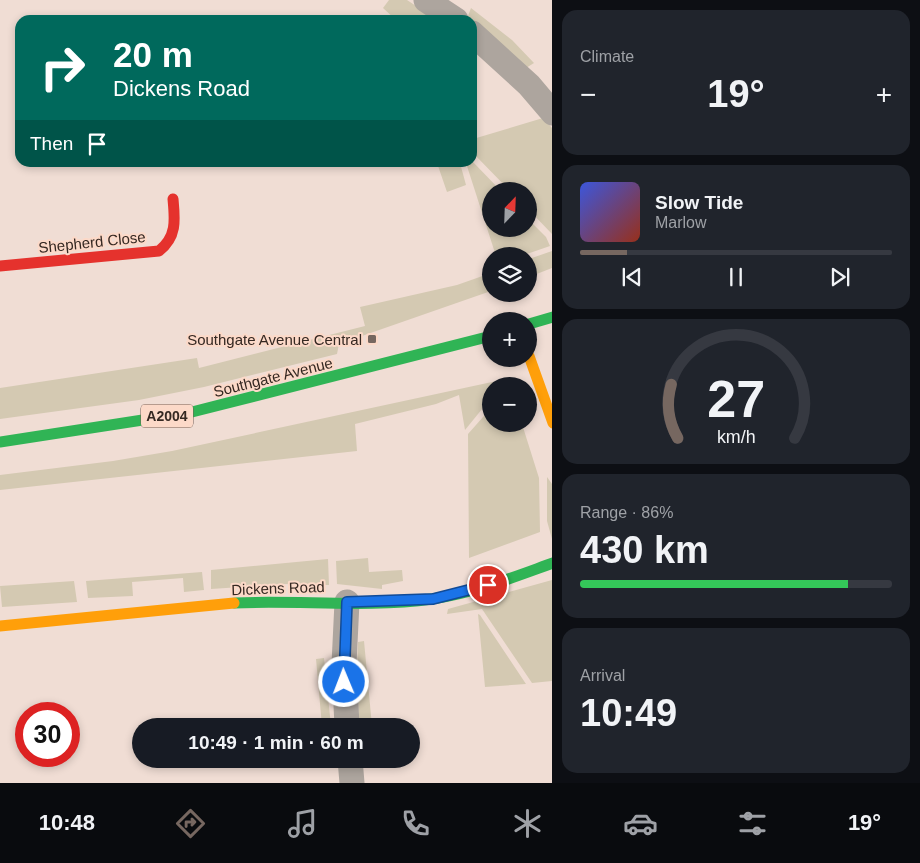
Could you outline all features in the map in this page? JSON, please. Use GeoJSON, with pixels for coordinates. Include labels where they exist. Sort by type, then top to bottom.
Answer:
{"type":"FeatureCollection","features":[{"type":"Feature","properties":{"kind":"street"},"geometry":{"type":"LineString","coordinates":[[426,0],[448,15]]}},
{"type":"Feature","properties":{"kind":"street"},"geometry":{"type":"LineString","coordinates":[[477,38],[529,85],[552,113]]}},
{"type":"Feature","properties":{"kind":"street","name":"Shepherd Close"},"geometry":{"type":"LineString","coordinates":[[0,266],[159,251],[166,246],[175,231],[173,199]]}},
{"type":"Feature","properties":{"kind":"street"},"geometry":{"type":"LineString","coordinates":[[537,321],[552,316]]}},
{"type":"Feature","properties":{"kind":"street","name":"Southgate Avenue"},"geometry":{"type":"LineString","coordinates":[[0,442],[188,413],[482,338]]}},
{"type":"Feature","properties":{"kind":"street"},"geometry":{"type":"LineString","coordinates":[[533,367],[552,424]]}},
{"type":"Feature","properties":{"kind":"street","name":"Dickens Road"},"geometry":{"type":"LineString","coordinates":[[0,626],[218,604],[305,600],[347,602],[433,599],[473,589],[552,563]]}},
{"type":"Feature","properties":{"kind":"street"},"geometry":{"type":"LineString","coordinates":[[347,602],[344,664],[347,718]]}},
{"type":"Feature","properties":{"kind":"street"},"geometry":{"type":"LineString","coordinates":[[351,768],[352,783]]}},
{"type":"Feature","properties":{"kind":"shaded area"},"geometry":{"type":"Polygon","coordinates":[[[389,0],[407,0],[430,15],[391,15],[383,8],[389,0]]]}},
{"type":"Feature","properties":{"kind":"shaded area"},"geometry":{"type":"Polygon","coordinates":[[[471,8],[512,40],[534,63],[526,68],[477,26],[477,15],[468,15],[471,8]]]}},
{"type":"Feature","properties":{"kind":"shaded area"},"geometry":{"type":"Polygon","coordinates":[[[543,118],[552,128],[552,234],[538,219],[538,182],[501,182],[477,157],[477,138],[543,118]]]}},
{"type":"Feature","properties":{"kind":"shaded area"},"geometry":{"type":"Polygon","coordinates":[[[477,166],[492,182],[482,182],[482,213],[467,167],[477,166]]]}},
{"type":"Feature","properties":{"kind":"shaded area"},"geometry":{"type":"Polygon","coordinates":[[[438,167],[461,167],[466,185],[447,192],[438,167]]]}},
{"type":"Feature","properties":{"kind":"shaded area"},"geometry":{"type":"Polygon","coordinates":[[[538,229],[546,237],[550,246],[537,250],[537,247],[493,247],[490,238],[538,238],[538,229]]]}},
{"type":"Feature","properties":{"kind":"shaded area"},"geometry":{"type":"Polygon","coordinates":[[[552,251],[552,268],[537,274],[537,256],[552,251]]]}},
{"type":"Feature","properties":{"kind":"shaded area"},"geometry":{"type":"Polygon","coordinates":[[[482,276],[482,294],[339,344],[337,354],[204,387],[139,400],[0,419],[0,388],[197,358],[199,368],[365,326],[360,307],[457,285],[482,276]]]}},
{"type":"Feature","properties":{"kind":"shaded area"},"geometry":{"type":"Polygon","coordinates":[[[482,384],[482,409],[465,430],[459,395],[436,404],[355,424],[357,451],[0,490],[0,475],[113,461],[172,451],[482,384]]]}},
{"type":"Feature","properties":{"kind":"shaded area"},"geometry":{"type":"Polygon","coordinates":[[[482,418],[482,432],[525,432],[539,478],[540,532],[469,558],[468,434],[482,418]]]}},
{"type":"Feature","properties":{"kind":"shaded area"},"geometry":{"type":"Polygon","coordinates":[[[547,477],[552,484],[552,539],[547,521],[547,477]]]}},
{"type":"Feature","properties":{"kind":"shaded area"},"geometry":{"type":"Polygon","coordinates":[[[368,558],[369,572],[402,570],[403,581],[382,585],[382,589],[337,584],[336,561],[368,558]]]}},
{"type":"Feature","properties":{"kind":"shaded area"},"geometry":{"type":"Polygon","coordinates":[[[328,559],[329,585],[283,584],[211,589],[211,570],[328,559]]]}},
{"type":"Feature","properties":{"kind":"shaded area"},"geometry":{"type":"Polygon","coordinates":[[[202,572],[204,590],[184,592],[183,578],[132,582],[133,596],[88,598],[86,581],[202,572]]]}},
{"type":"Feature","properties":{"kind":"shaded area"},"geometry":{"type":"Polygon","coordinates":[[[552,580],[552,681],[532,683],[482,609],[447,614],[448,609],[552,580]]]}},
{"type":"Feature","properties":{"kind":"shaded area"},"geometry":{"type":"Polygon","coordinates":[[[74,581],[77,602],[2,607],[0,586],[74,581]]]}},
{"type":"Feature","properties":{"kind":"shaded area"},"geometry":{"type":"Polygon","coordinates":[[[478,614],[480,615],[526,684],[485,687],[478,614]]]}},
{"type":"Feature","properties":{"kind":"shaded area"},"geometry":{"type":"Polygon","coordinates":[[[364,641],[371,718],[359,718],[358,642],[364,641]]]}},
{"type":"Feature","properties":{"kind":"shaded area"},"geometry":{"type":"Polygon","coordinates":[[[324,658],[330,718],[321,718],[316,659],[324,658]]]}},
{"type":"Feature","properties":{"kind":"traffic: fast"},"geometry":{"type":"LineString","coordinates":[[537,322],[552,317]]}},
{"type":"Feature","properties":{"kind":"traffic: fast"},"geometry":{"type":"LineString","coordinates":[[0,442],[188,413],[482,338]]}},
{"type":"Feature","properties":{"kind":"traffic: fast"},"geometry":{"type":"LineString","coordinates":[[234,603],[408,602],[478,589],[552,563]]}},
{"type":"Feature","properties":{"kind":"traffic: slow"},"geometry":{"type":"LineString","coordinates":[[533,367],[552,420]]}},
{"type":"Feature","properties":{"kind":"traffic: slow"},"geometry":{"type":"LineString","coordinates":[[0,626],[234,603]]}},
{"type":"Feature","properties":{"kind":"traffic: jam"},"geometry":{"type":"LineString","coordinates":[[0,266],[159,251],[169,240],[174,228],[173,199]]}},
{"type":"Feature","properties":{"kind":"place","name":"Southgate Avenue Central"},"geometry":{"type":"Point","coordinates":[372,339]}},
{"type":"Feature","properties":{"kind":"route"},"geometry":{"type":"LineString","coordinates":[[344,682],[344,632],[347,602],[394,602],[433,599],[488,585]]}}]}
